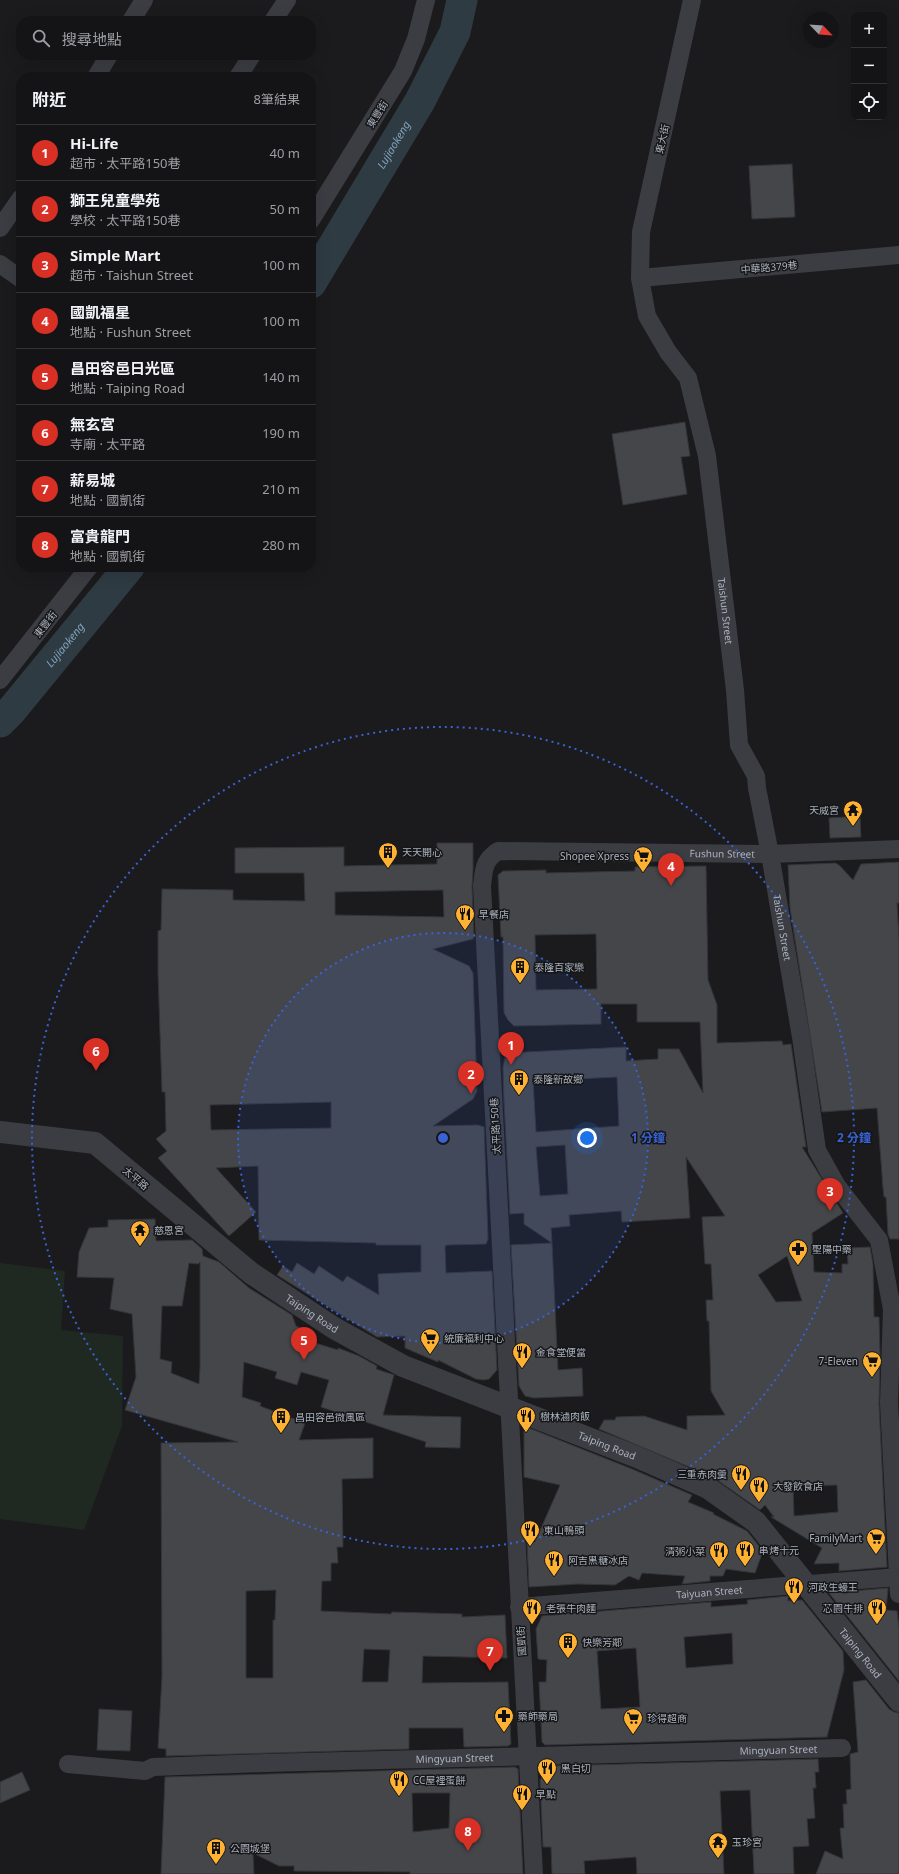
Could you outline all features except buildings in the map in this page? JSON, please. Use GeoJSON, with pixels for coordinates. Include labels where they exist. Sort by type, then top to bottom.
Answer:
{"type":"FeatureCollection","features":[{"type":"Feature","properties":{"kind":"street"},"geometry":{"type":"LineString","coordinates":[[134,16],[144,0]]}},
{"type":"Feature","properties":{"kind":"street"},"geometry":{"type":"LineString","coordinates":[[276,16],[287,0]]}},
{"type":"Feature","properties":{"kind":"street","name":"東豐街"},"geometry":{"type":"LineString","coordinates":[[316,212],[403,71],[416,39],[426,0]]}},
{"type":"Feature","properties":{"kind":"street","name":"東大街"},"geometry":{"type":"LineString","coordinates":[[640,278],[641,232],[692,0]]}},
{"type":"Feature","properties":{"kind":"street"},"geometry":{"type":"LineString","coordinates":[[99,72],[107,60]]}},
{"type":"Feature","properties":{"kind":"street"},"geometry":{"type":"LineString","coordinates":[[241,72],[249,60]]}},
{"type":"Feature","properties":{"kind":"street"},"geometry":{"type":"LineString","coordinates":[[0,228],[16,205]]}},
{"type":"Feature","properties":{"kind":"street","name":"中華路379巷"},"geometry":{"type":"LineString","coordinates":[[640,278],[899,255]]}},
{"type":"Feature","properties":{"kind":"street"},"geometry":{"type":"LineString","coordinates":[[0,264],[16,275]]}},
{"type":"Feature","properties":{"kind":"street","name":"Taishun Street"},"geometry":{"type":"LineString","coordinates":[[640,278],[647,316],[668,352],[688,378],[707,456],[735,690],[739,745],[756,776],[801,1037],[816,1150],[837,1186],[879,1240],[892,1310],[889,1403],[898,1583]]}},
{"type":"Feature","properties":{"kind":"street","name":"東豐街"},"geometry":{"type":"LineString","coordinates":[[0,680],[85,572]]}},
{"type":"Feature","properties":{"kind":"street","name":"Fushun Street"},"geometry":{"type":"LineString","coordinates":[[498,851],[770,854],[899,850]]}},
{"type":"Feature","properties":{"kind":"street","name":"太平路150巷"},"geometry":{"type":"LineString","coordinates":[[498,851],[490,857],[485,866],[482,886],[509,1407]]}},
{"type":"Feature","properties":{"kind":"street","name":"太平路"},"geometry":{"type":"LineString","coordinates":[[0,1132],[95,1143],[251,1273],[334,1328],[404,1366],[509,1407]]}},
{"type":"Feature","properties":{"kind":"street","name":"Taiping Road"},"geometry":{"type":"LineString","coordinates":[[509,1407],[637,1457],[708,1488],[756,1522],[899,1701]]}},
{"type":"Feature","properties":{"kind":"street","name":"國凱街"},"geometry":{"type":"LineString","coordinates":[[509,1407],[534,1874]]}},
{"type":"Feature","properties":{"kind":"street","name":"Taiyuan Street"},"geometry":{"type":"LineString","coordinates":[[519,1607],[806,1584],[898,1583]]}},
{"type":"Feature","properties":{"kind":"street","name":"Mingyuan Street"},"geometry":{"type":"LineString","coordinates":[[68,1764],[145,1771],[153,1767],[265,1763],[842,1748]]}},
{"type":"Feature","properties":{"kind":"shaded area"},"geometry":{"type":"Polygon","coordinates":[[[0,1263],[65,1271],[61,1330],[123,1336],[122,1426],[84,1530],[0,1519],[0,1263]]]}},
{"type":"Feature","properties":{"kind":"waterway","name":"Lujiaokeng"},"geometry":{"type":"LineString","coordinates":[[316,275],[420,101],[455,32],[462,0]]}},
{"type":"Feature","properties":{"kind":"waterway","name":"Lujiaokeng"},"geometry":{"type":"LineString","coordinates":[[0,722],[11,711],[125,572]]}},
{"type":"Feature","properties":{"kind":"place","name":"天威宮"},"geometry":{"type":"Point","coordinates":[853,827]}},
{"type":"Feature","properties":{"kind":"place","name":"天天開心"},"geometry":{"type":"Point","coordinates":[388,869]}},
{"type":"Feature","properties":{"kind":"place","name":"Shopee Xpress"},"geometry":{"type":"Point","coordinates":[643,873]}},
{"type":"Feature","properties":{"kind":"place","name":"國凱福星"},"geometry":{"type":"Point","coordinates":[671,886]}},
{"type":"Feature","properties":{"kind":"place","name":"早餐店"},"geometry":{"type":"Point","coordinates":[465,931]}},
{"type":"Feature","properties":{"kind":"place","name":"泰隆百家樂"},"geometry":{"type":"Point","coordinates":[520,984]}},
{"type":"Feature","properties":{"kind":"place","name":"Hi-Life"},"geometry":{"type":"Point","coordinates":[511,1065]}},
{"type":"Feature","properties":{"kind":"place","name":"無玄宮"},"geometry":{"type":"Point","coordinates":[96,1071]}},
{"type":"Feature","properties":{"kind":"place","name":"獅王兒童學苑"},"geometry":{"type":"Point","coordinates":[471,1094]}},
{"type":"Feature","properties":{"kind":"place","name":"泰隆新故鄉"},"geometry":{"type":"Point","coordinates":[519,1096]}},
{"type":"Feature","properties":{"kind":"place","name":"Simple Mart"},"geometry":{"type":"Point","coordinates":[830,1211]}},
{"type":"Feature","properties":{"kind":"place","name":"慈恩宮"},"geometry":{"type":"Point","coordinates":[140,1247]}},
{"type":"Feature","properties":{"kind":"place","name":"聖陽中藥"},"geometry":{"type":"Point","coordinates":[798,1266]}},
{"type":"Feature","properties":{"kind":"place","name":"統廉福利中心"},"geometry":{"type":"Point","coordinates":[430,1355]}},
{"type":"Feature","properties":{"kind":"place","name":"昌田容邑日光區"},"geometry":{"type":"Point","coordinates":[304,1360]}},
{"type":"Feature","properties":{"kind":"place","name":"金食堂便當"},"geometry":{"type":"Point","coordinates":[522,1369]}},
{"type":"Feature","properties":{"kind":"place","name":"7-Eleven"},"geometry":{"type":"Point","coordinates":[872,1378]}},
{"type":"Feature","properties":{"kind":"place","name":"樹林滷肉飯"},"geometry":{"type":"Point","coordinates":[526,1433]}},
{"type":"Feature","properties":{"kind":"place","name":"昌田容邑微風區"},"geometry":{"type":"Point","coordinates":[281,1434]}},
{"type":"Feature","properties":{"kind":"place","name":"三重赤肉羹"},"geometry":{"type":"Point","coordinates":[741,1491]}},
{"type":"Feature","properties":{"kind":"place","name":"大發飲食店"},"geometry":{"type":"Point","coordinates":[759,1503]}},
{"type":"Feature","properties":{"kind":"place","name":"東山鴨頭"},"geometry":{"type":"Point","coordinates":[530,1547]}},
{"type":"Feature","properties":{"kind":"place","name":"FamilyMart"},"geometry":{"type":"Point","coordinates":[876,1555]}},
{"type":"Feature","properties":{"kind":"place","name":"串烤十元"},"geometry":{"type":"Point","coordinates":[745,1567]}},
{"type":"Feature","properties":{"kind":"place","name":"清粥小菜"},"geometry":{"type":"Point","coordinates":[719,1568]}},
{"type":"Feature","properties":{"kind":"place","name":"阿吉黑糖冰店"},"geometry":{"type":"Point","coordinates":[554,1577]}},
{"type":"Feature","properties":{"kind":"place","name":"河政生蠔王"},"geometry":{"type":"Point","coordinates":[794,1604]}},
{"type":"Feature","properties":{"kind":"place","name":"老張牛肉麵"},"geometry":{"type":"Point","coordinates":[532,1625]}},
{"type":"Feature","properties":{"kind":"place","name":"芯園牛排"},"geometry":{"type":"Point","coordinates":[877,1625]}},
{"type":"Feature","properties":{"kind":"place","name":"快樂芳鄰"},"geometry":{"type":"Point","coordinates":[568,1659]}},
{"type":"Feature","properties":{"kind":"place","name":"薪易城"},"geometry":{"type":"Point","coordinates":[490,1671]}},
{"type":"Feature","properties":{"kind":"place","name":"藥師藥局"},"geometry":{"type":"Point","coordinates":[504,1733]}},
{"type":"Feature","properties":{"kind":"place","name":"珍得超商"},"geometry":{"type":"Point","coordinates":[633,1735]}},
{"type":"Feature","properties":{"kind":"place","name":"黑白切"},"geometry":{"type":"Point","coordinates":[547,1785]}},
{"type":"Feature","properties":{"kind":"place","name":"CC屋裡蛋餅"},"geometry":{"type":"Point","coordinates":[399,1797]}},
{"type":"Feature","properties":{"kind":"place","name":"早點"},"geometry":{"type":"Point","coordinates":[522,1811]}},
{"type":"Feature","properties":{"kind":"place","name":"富貴龍門"},"geometry":{"type":"Point","coordinates":[468,1851]}},
{"type":"Feature","properties":{"kind":"place","name":"玉珍宮"},"geometry":{"type":"Point","coordinates":[718,1859]}},
{"type":"Feature","properties":{"kind":"place","name":"公園城堡"},"geometry":{"type":"Point","coordinates":[216,1865]}}]}
